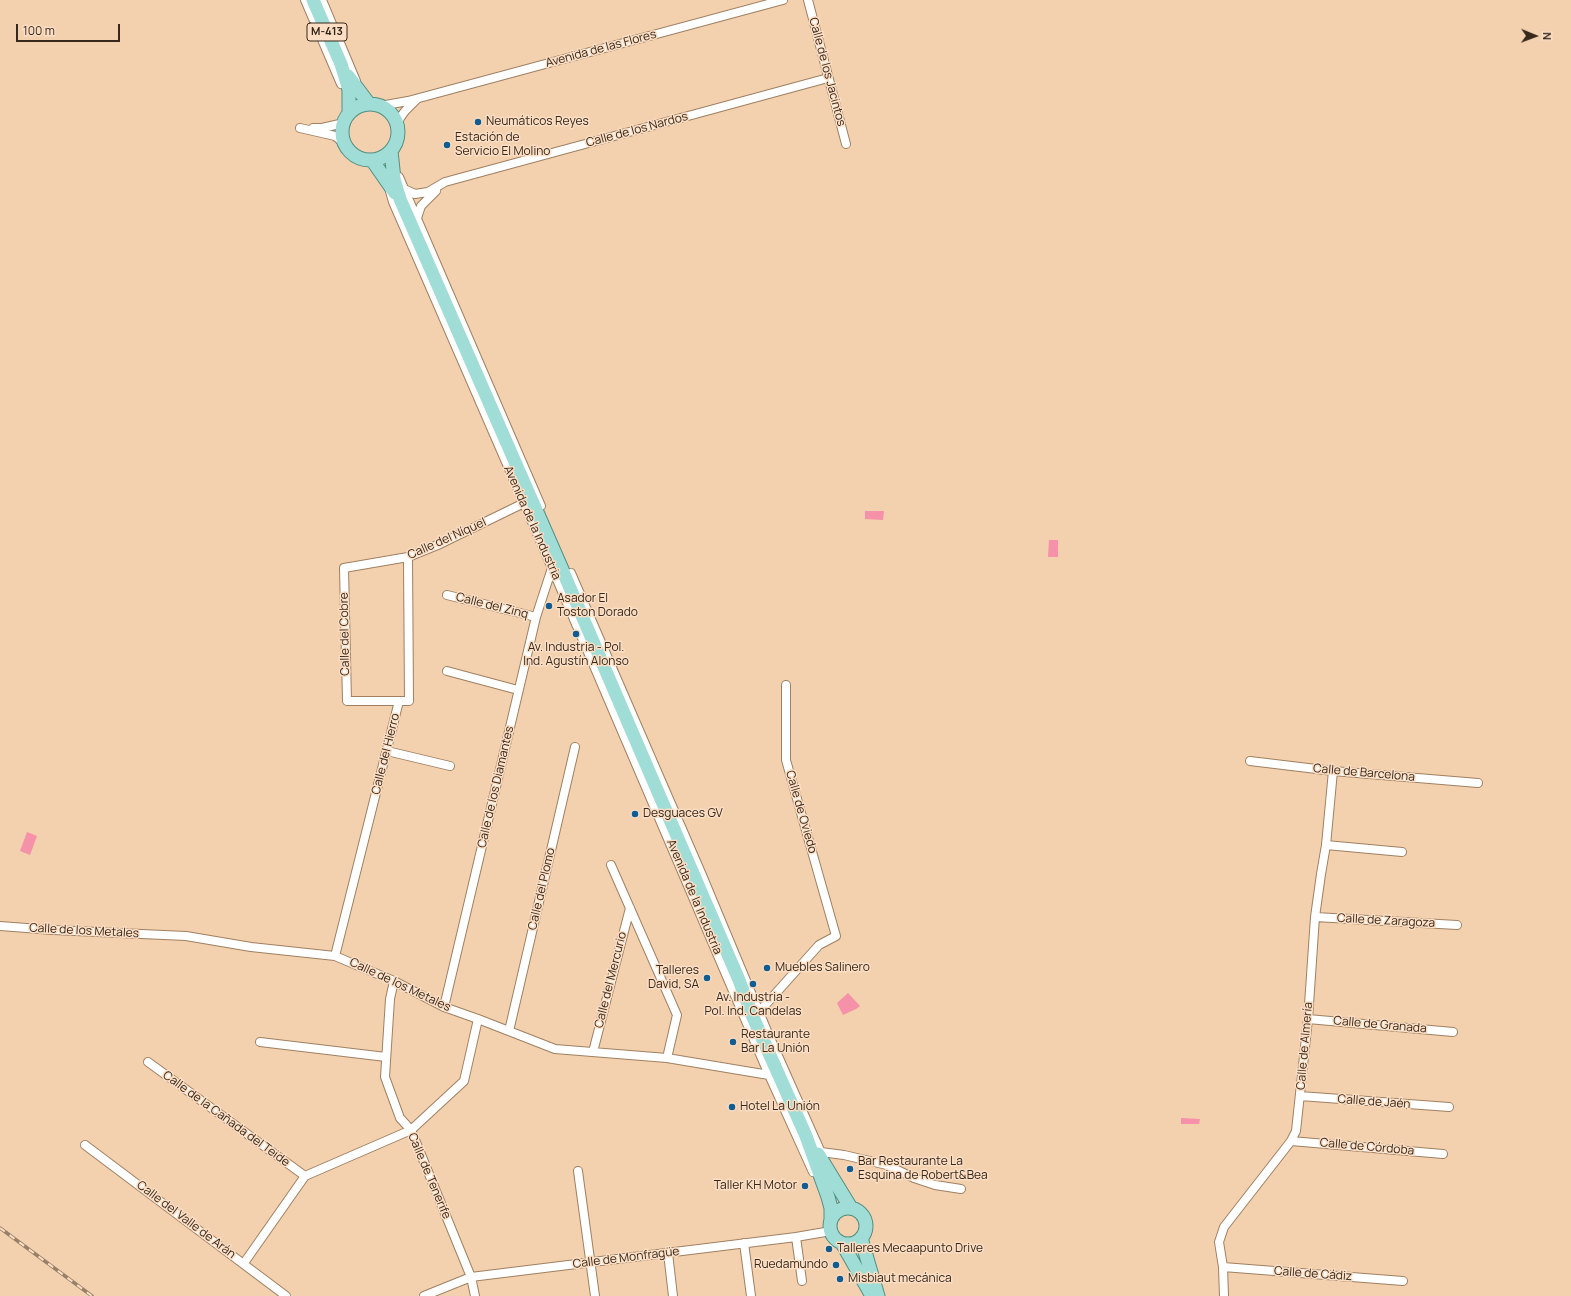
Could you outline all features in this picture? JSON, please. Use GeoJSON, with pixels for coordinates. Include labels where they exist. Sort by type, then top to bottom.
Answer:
{"type":"FeatureCollection","features":[{"type":"Feature","properties":{"kind":"main road","name":"M-413"},"geometry":{"type":"LineString","coordinates":[[313,0],[341,64],[349,90],[347,114],[342,134],[345,144]]}},
{"type":"Feature","properties":{"kind":"main road","name":"M-413"},"geometry":{"type":"LineString","coordinates":[[341,64],[359,91],[374,105],[389,111],[396,120],[397,126]]}},
{"type":"Feature","properties":{"kind":"main road"},"geometry":{"type":"LineString","coordinates":[[347,114],[358,107],[374,105]]}},
{"type":"Feature","properties":{"kind":"main road"},"geometry":{"type":"LineString","coordinates":[[345,144],[351,153],[361,159],[372,160],[392,157],[397,142],[397,126]]}},
{"type":"Feature","properties":{"kind":"main road","name":"Avenida de la Industria"},"geometry":{"type":"LineString","coordinates":[[392,157],[394,179],[402,194],[739,980],[752,1015],[806,1136],[828,1197],[831,1208],[831,1222]]}},
{"type":"Feature","properties":{"kind":"main road","name":"Avenida de la Industria"},"geometry":{"type":"LineString","coordinates":[[372,160],[387,183],[402,194]]}},
{"type":"Feature","properties":{"kind":"main road","name":"Avenida de la Industria"},"geometry":{"type":"LineString","coordinates":[[806,1136],[851,1208]]}},
{"type":"Feature","properties":{"kind":"main road"},"geometry":{"type":"LineString","coordinates":[[851,1208],[860,1213],[864,1219],[866,1226],[865,1232],[856,1242],[849,1244],[842,1243],[836,1239],[831,1222],[835,1214],[841,1210],[851,1208]]}},
{"type":"Feature","properties":{"kind":"main road"},"geometry":{"type":"LineString","coordinates":[[861,1238],[878,1296]]}},
{"type":"Feature","properties":{"kind":"main road"},"geometry":{"type":"LineString","coordinates":[[842,1243],[872,1296]]}},
{"type":"Feature","properties":{"kind":"street"},"geometry":{"type":"LineString","coordinates":[[305,0],[347,114],[322,128],[300,128],[335,136],[345,144]]}},
{"type":"Feature","properties":{"kind":"street"},"geometry":{"type":"LineString","coordinates":[[322,0],[359,91]]}},
{"type":"Feature","properties":{"kind":"street","name":"Avenida de las Flores"},"geometry":{"type":"LineString","coordinates":[[374,105],[408,101],[783,0]]}},
{"type":"Feature","properties":{"kind":"street","name":"Calle de los Jacintos"},"geometry":{"type":"LineString","coordinates":[[808,0],[846,144]]}},
{"type":"Feature","properties":{"kind":"street","name":"Calle de los Nardos"},"geometry":{"type":"LineString","coordinates":[[402,194],[428,192],[445,182],[828,78]]}},
{"type":"Feature","properties":{"kind":"street"},"geometry":{"type":"LineString","coordinates":[[397,126],[405,111],[419,97]]}},
{"type":"Feature","properties":{"kind":"street","name":"Calle de los Nardos"},"geometry":{"type":"LineString","coordinates":[[417,218],[421,206],[445,182]]}},
{"type":"Feature","properties":{"kind":"street","name":"Avenida de la Industria"},"geometry":{"type":"LineString","coordinates":[[387,183],[392,202],[524,503],[769,1075],[784,1105],[831,1222]]}},
{"type":"Feature","properties":{"kind":"street","name":"Avenida de la Industria"},"geometry":{"type":"LineString","coordinates":[[402,194],[417,218],[660,777],[759,1012],[828,1169]]}},
{"type":"Feature","properties":{"kind":"street","name":"Calle del Níquel"},"geometry":{"type":"LineString","coordinates":[[344,568],[408,557],[440,544],[524,503]]}},
{"type":"Feature","properties":{"kind":"street","name":"Calle del Hierro"},"geometry":{"type":"LineString","coordinates":[[335,956],[399,701],[409,701],[408,557]]}},
{"type":"Feature","properties":{"kind":"street","name":"Calle del Cobre"},"geometry":{"type":"LineString","coordinates":[[344,568],[346,701],[399,701]]}},
{"type":"Feature","properties":{"kind":"street","name":"Calle de los Diamantes"},"geometry":{"type":"LineString","coordinates":[[444,1007],[518,690],[536,617],[552,568]]}},
{"type":"Feature","properties":{"kind":"street","name":"Calle del Zinq"},"geometry":{"type":"LineString","coordinates":[[447,595],[536,617]]}},
{"type":"Feature","properties":{"kind":"street"},"geometry":{"type":"LineString","coordinates":[[447,671],[518,690]]}},
{"type":"Feature","properties":{"kind":"street","name":"Calle de Oviedo"},"geometry":{"type":"LineString","coordinates":[[759,1012],[819,945],[836,936],[786,760],[786,685]]}},
{"type":"Feature","properties":{"kind":"street","name":"Calle del Plomo"},"geometry":{"type":"LineString","coordinates":[[509,1031],[576,747]]}},
{"type":"Feature","properties":{"kind":"street"},"geometry":{"type":"LineString","coordinates":[[387,751],[450,766]]}},
{"type":"Feature","properties":{"kind":"street","name":"Calle de Barcelona"},"geometry":{"type":"LineString","coordinates":[[1250,761],[1333,771],[1478,783]]}},
{"type":"Feature","properties":{"kind":"street","name":"Calle de Almería"},"geometry":{"type":"LineString","coordinates":[[1224,1296],[1219,1242],[1224,1227],[1291,1141],[1296,1131],[1308,1019],[1315,917],[1326,845],[1333,771]]}},
{"type":"Feature","properties":{"kind":"street"},"geometry":{"type":"LineString","coordinates":[[1326,845],[1402,852]]}},
{"type":"Feature","properties":{"kind":"street"},"geometry":{"type":"LineString","coordinates":[[611,866],[677,1015],[667,1058]]}},
{"type":"Feature","properties":{"kind":"street","name":"Calle del Mercurio"},"geometry":{"type":"LineString","coordinates":[[593,1052],[630,908]]}},
{"type":"Feature","properties":{"kind":"street","name":"Calle de Zaragoza"},"geometry":{"type":"LineString","coordinates":[[1315,917],[1457,925]]}},
{"type":"Feature","properties":{"kind":"street","name":"Calle de los Metales"},"geometry":{"type":"LineString","coordinates":[[0,926],[186,936],[251,947],[335,956],[394,981],[444,1007],[555,1049],[667,1058],[769,1075]]}},
{"type":"Feature","properties":{"kind":"street","name":"Calle de Tenerife"},"geometry":{"type":"LineString","coordinates":[[394,981],[390,999],[385,1077],[400,1118],[411,1130],[471,1277],[475,1296]]}},
{"type":"Feature","properties":{"kind":"street"},"geometry":{"type":"LineString","coordinates":[[244,1263],[305,1176],[411,1130],[464,1081],[478,1019]]}},
{"type":"Feature","properties":{"kind":"street","name":"Calle de Granada"},"geometry":{"type":"LineString","coordinates":[[1308,1019],[1453,1032]]}},
{"type":"Feature","properties":{"kind":"street"},"geometry":{"type":"LineString","coordinates":[[260,1042],[386,1057]]}},
{"type":"Feature","properties":{"kind":"street","name":"Calle de la Cañada del Teide"},"geometry":{"type":"LineString","coordinates":[[148,1062],[305,1176]]}},
{"type":"Feature","properties":{"kind":"street","name":"Calle de Jaén"},"geometry":{"type":"LineString","coordinates":[[1300,1096],[1449,1107]]}},
{"type":"Feature","properties":{"kind":"street","name":"Calle de Córdoba"},"geometry":{"type":"LineString","coordinates":[[1291,1141],[1443,1154]]}},
{"type":"Feature","properties":{"kind":"street","name":"Calle del Valle de Arán"},"geometry":{"type":"LineString","coordinates":[[85,1145],[286,1296]]}},
{"type":"Feature","properties":{"kind":"street"},"geometry":{"type":"LineString","coordinates":[[821,1152],[844,1155],[887,1165],[914,1178],[936,1185],[961,1189]]}},
{"type":"Feature","properties":{"kind":"street"},"geometry":{"type":"LineString","coordinates":[[578,1171],[595,1296]]}},
{"type":"Feature","properties":{"kind":"street","name":"Calle de Monfragüe"},"geometry":{"type":"LineString","coordinates":[[424,1296],[471,1277],[796,1237],[831,1222]]}},
{"type":"Feature","properties":{"kind":"street"},"geometry":{"type":"LineString","coordinates":[[796,1237],[802,1281]]}},
{"type":"Feature","properties":{"kind":"street"},"geometry":{"type":"LineString","coordinates":[[744,1243],[751,1296]]}},
{"type":"Feature","properties":{"kind":"street"},"geometry":{"type":"LineString","coordinates":[[668,1253],[673,1296]]}},
{"type":"Feature","properties":{"kind":"street","name":"Calle de Cádiz"},"geometry":{"type":"LineString","coordinates":[[1222,1267],[1403,1281]]}},
{"type":"Feature","properties":{"kind":"street"},"geometry":{"type":"LineString","coordinates":[[870,1270],[884,1296]]}},
{"type":"Feature","properties":{"kind":"shaded area"},"geometry":{"type":"Polygon","coordinates":[[[865,511],[884,511],[883,520],[865,519],[865,511]]]}},
{"type":"Feature","properties":{"kind":"shaded area"},"geometry":{"type":"Polygon","coordinates":[[[1049,540],[1058,540],[1058,557],[1048,557],[1049,540]]]}},
{"type":"Feature","properties":{"kind":"shaded area"},"geometry":{"type":"Polygon","coordinates":[[[27,832],[37,836],[30,855],[20,851],[27,832]]]}},
{"type":"Feature","properties":{"kind":"shaded area"},"geometry":{"type":"Polygon","coordinates":[[[848,993],[860,1006],[843,1015],[837,1003],[848,993]]]}},
{"type":"Feature","properties":{"kind":"shaded area"},"geometry":{"type":"Polygon","coordinates":[[[1181,1118],[1200,1119],[1199,1124],[1181,1124],[1181,1118]]]}},
{"type":"Feature","properties":{"kind":"railway"},"geometry":{"type":"LineString","coordinates":[[0,1228],[92,1296]]}},
{"type":"Feature","properties":{"kind":"place","name":"Neumáticos Reyes"},"geometry":{"type":"Point","coordinates":[478,122]}},
{"type":"Feature","properties":{"kind":"place","name":"Estación de Servicio El Molino"},"geometry":{"type":"Point","coordinates":[447,145]}},
{"type":"Feature","properties":{"kind":"place","name":"Asador El Toston Dorado"},"geometry":{"type":"Point","coordinates":[549,606]}},
{"type":"Feature","properties":{"kind":"place","name":"Av. Industria - Pol. Ind. Agustín Alonso"},"geometry":{"type":"Point","coordinates":[576,634]}},
{"type":"Feature","properties":{"kind":"place","name":"Desguaces GV"},"geometry":{"type":"Point","coordinates":[635,814]}},
{"type":"Feature","properties":{"kind":"place","name":"Muebles Salinero"},"geometry":{"type":"Point","coordinates":[767,968]}},
{"type":"Feature","properties":{"kind":"place","name":"Talleres David, SA"},"geometry":{"type":"Point","coordinates":[707,978]}},
{"type":"Feature","properties":{"kind":"place","name":"Av. Industria - Pol. Ind. Candelas"},"geometry":{"type":"Point","coordinates":[753,984]}},
{"type":"Feature","properties":{"kind":"place","name":"Restaurante Bar La Unión"},"geometry":{"type":"Point","coordinates":[733,1042]}},
{"type":"Feature","properties":{"kind":"place","name":"Hotel La Unión"},"geometry":{"type":"Point","coordinates":[732,1107]}},
{"type":"Feature","properties":{"kind":"place","name":"Bar Restaurante La Esquina de Robert&Bea"},"geometry":{"type":"Point","coordinates":[850,1169]}},
{"type":"Feature","properties":{"kind":"place","name":"Taller KH Motor"},"geometry":{"type":"Point","coordinates":[805,1186]}},
{"type":"Feature","properties":{"kind":"place","name":"Talleres Mecaapunto Drive"},"geometry":{"type":"Point","coordinates":[829,1249]}},
{"type":"Feature","properties":{"kind":"place","name":"Ruedamundo"},"geometry":{"type":"Point","coordinates":[836,1265]}},
{"type":"Feature","properties":{"kind":"place","name":"Misbiaut mecánica"},"geometry":{"type":"Point","coordinates":[840,1279]}}]}
